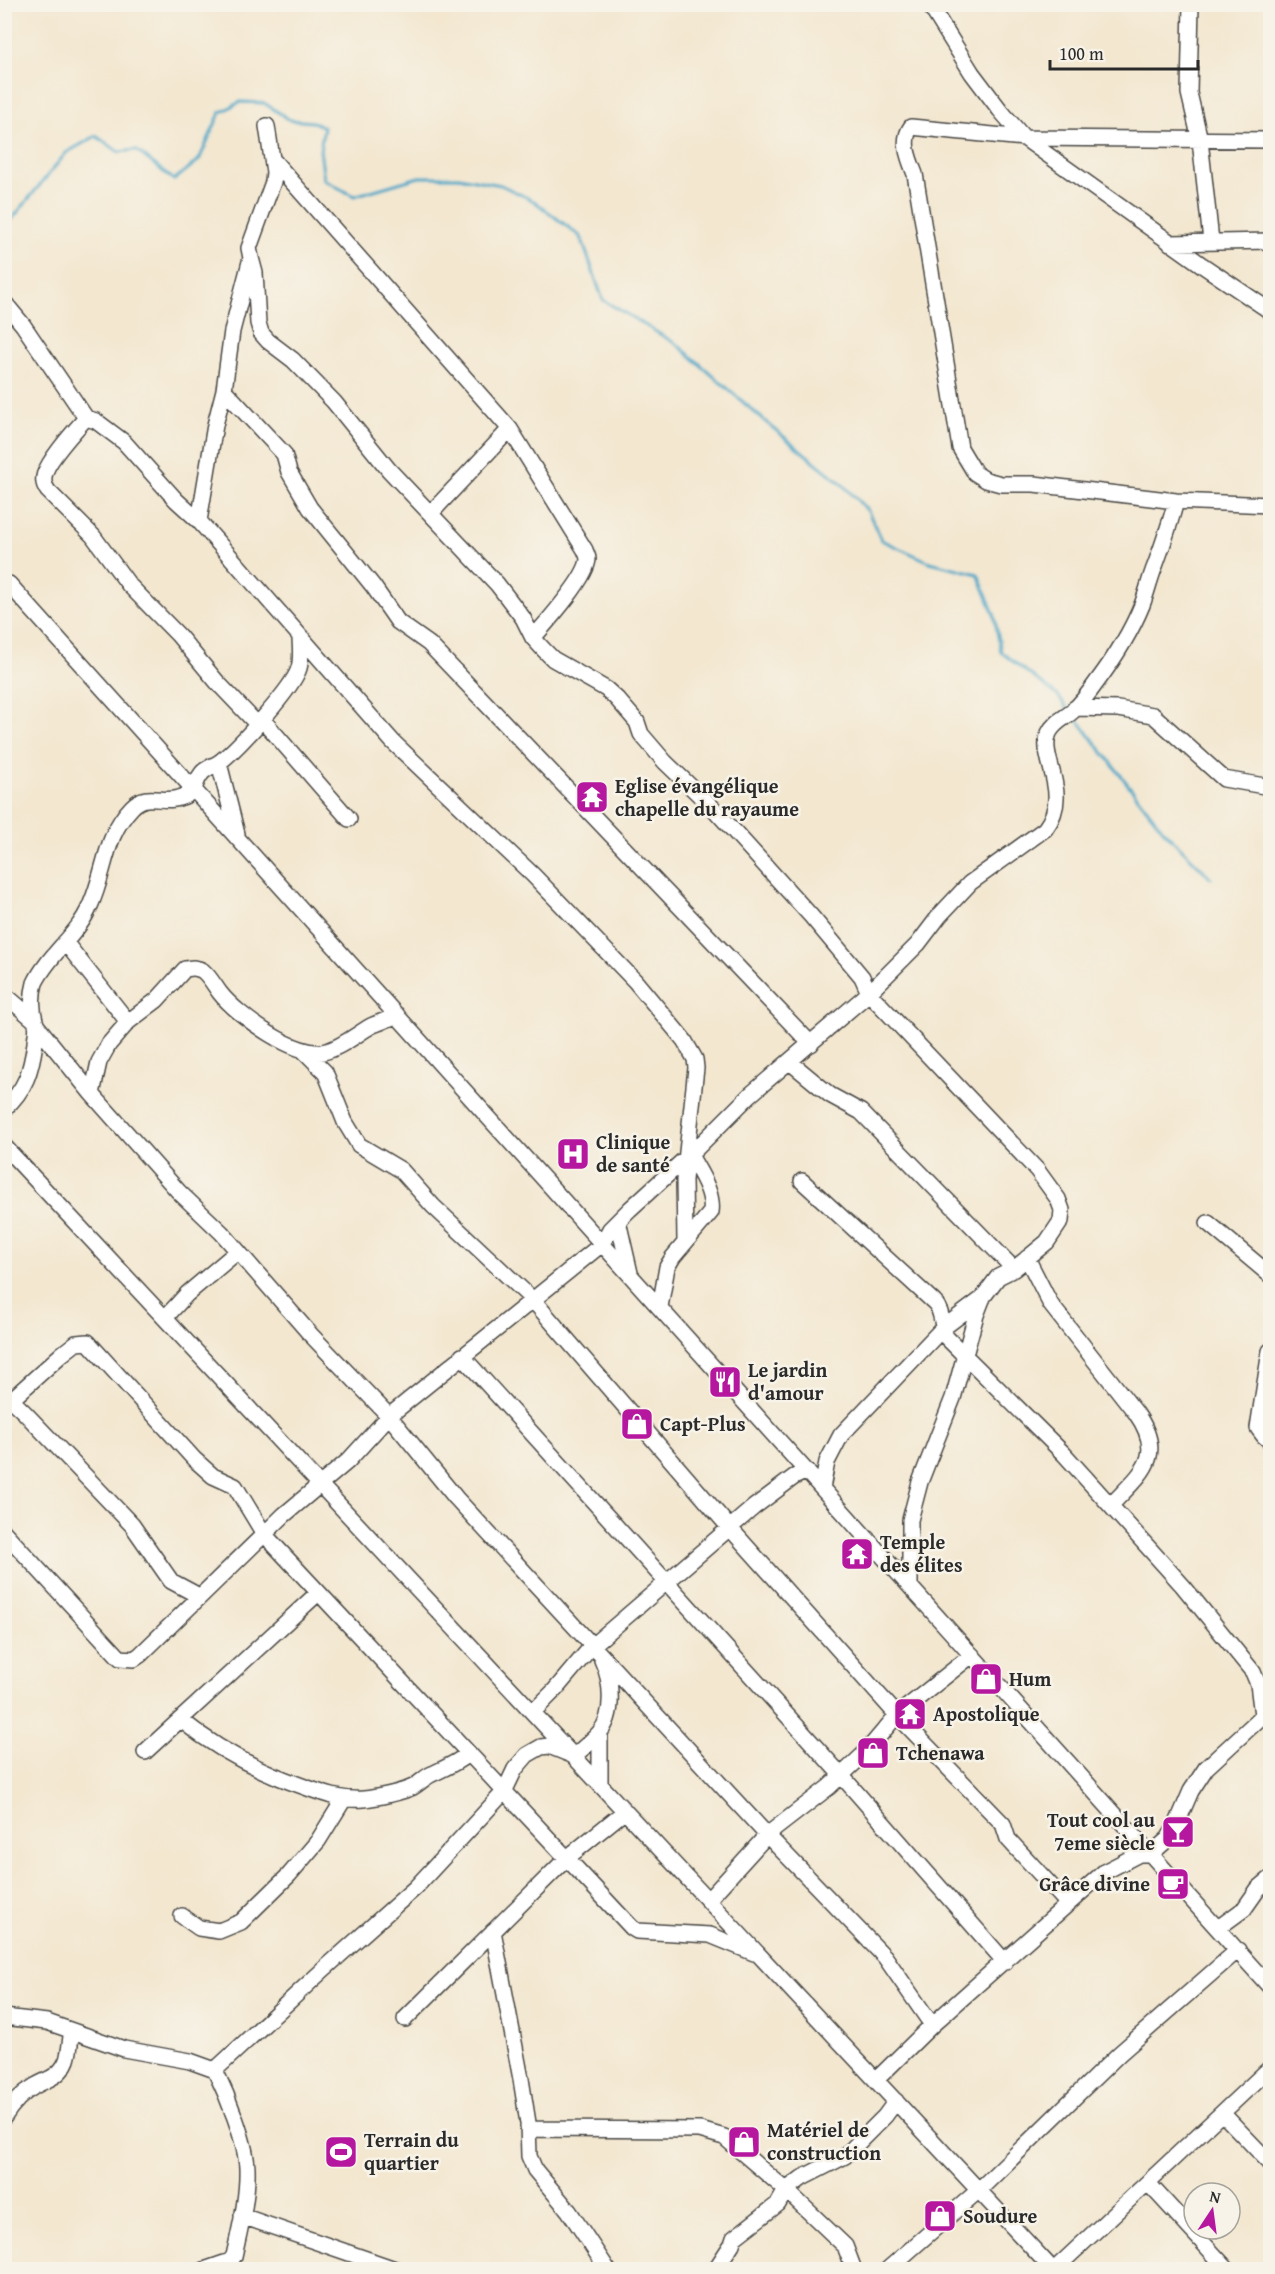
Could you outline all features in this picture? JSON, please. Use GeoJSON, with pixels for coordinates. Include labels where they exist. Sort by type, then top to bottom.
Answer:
{"type":"FeatureCollection","features":[{"type":"Feature","properties":{"kind":"street"},"geometry":{"type":"LineString","coordinates":[[929,4],[972,73],[1024,138],[1249,299],[1270,311]]}},
{"type":"Feature","properties":{"kind":"street"},"geometry":{"type":"LineString","coordinates":[[1191,4],[1188,93],[1200,140],[1211,241]]}},
{"type":"Feature","properties":{"kind":"street"},"geometry":{"type":"LineString","coordinates":[[267,126],[273,182],[251,235],[249,248],[255,273],[258,323],[261,333],[293,360],[326,394],[389,470],[497,584],[523,618],[533,638],[553,659],[606,689],[617,699],[637,722],[641,734],[665,762],[714,809],[812,916],[862,977],[868,993],[1037,1170],[1058,1199],[1062,1210],[1061,1221],[1047,1242],[1014,1269],[998,1278],[983,1297],[943,1328],[840,1435],[827,1462],[822,1488]]}},
{"type":"Feature","properties":{"kind":"street"},"geometry":{"type":"LineString","coordinates":[[1270,140],[1024,138],[911,127],[907,134],[907,147],[915,174],[960,448],[975,472],[986,480],[1001,484],[1034,484],[1176,501],[1270,505]]}},
{"type":"Feature","properties":{"kind":"street"},"geometry":{"type":"LineString","coordinates":[[272,159],[510,429],[585,550],[588,560],[581,577],[533,638]]}},
{"type":"Feature","properties":{"kind":"street"},"geometry":{"type":"LineString","coordinates":[[1170,243],[1270,241]]}},
{"type":"Feature","properties":{"kind":"street"},"geometry":{"type":"LineString","coordinates":[[199,521],[215,425],[224,390],[232,331],[251,258]]}},
{"type":"Feature","properties":{"kind":"street"},"geometry":{"type":"LineString","coordinates":[[4,302],[23,325],[86,418],[96,421],[124,442],[176,500],[199,521],[393,742],[533,875],[635,981],[684,1040],[695,1059],[696,1068],[684,1180],[686,1240]]}},
{"type":"Feature","properties":{"kind":"street"},"geometry":{"type":"LineString","coordinates":[[224,390],[284,454],[289,472],[310,508],[373,586],[398,622],[429,644],[811,1044]]}},
{"type":"Feature","properties":{"kind":"street"},"geometry":{"type":"LineString","coordinates":[[86,418],[70,435],[45,471],[44,484],[48,491],[93,536],[129,585],[349,819]]}},
{"type":"Feature","properties":{"kind":"street"},"geometry":{"type":"LineString","coordinates":[[430,513],[510,429]]}},
{"type":"Feature","properties":{"kind":"street"},"geometry":{"type":"LineString","coordinates":[[4,1532],[120,1658],[134,1659],[140,1655],[284,1515],[348,1461],[389,1416],[602,1244],[610,1229],[750,1095],[868,993],[918,944],[940,915],[970,883],[1045,829],[1053,818],[1056,805],[1055,778],[1047,744],[1049,732],[1096,684],[1122,645],[1142,605],[1154,567],[1168,535],[1176,501]]}},
{"type":"Feature","properties":{"kind":"street"},"geometry":{"type":"LineString","coordinates":[[9,584],[1270,1987]]}},
{"type":"Feature","properties":{"kind":"street"},"geometry":{"type":"LineString","coordinates":[[4,1109],[16,1099],[31,1070],[35,1022],[32,992],[35,983],[80,925],[90,907],[110,838],[133,806],[149,797],[178,799],[195,790],[203,772],[219,763],[260,722],[280,698],[299,668],[300,636]]}},
{"type":"Feature","properties":{"kind":"street"},"geometry":{"type":"LineString","coordinates":[[1075,708],[1118,709],[1153,715],[1224,779],[1270,787]]}},
{"type":"Feature","properties":{"kind":"street"},"geometry":{"type":"LineString","coordinates":[[219,763],[232,822],[239,840]]}},
{"type":"Feature","properties":{"kind":"street"},"geometry":{"type":"LineString","coordinates":[[65,942],[128,1022]]}},
{"type":"Feature","properties":{"kind":"street"},"geometry":{"type":"LineString","coordinates":[[92,1094],[103,1054],[128,1022],[158,1000],[185,969],[195,967],[210,978],[220,993],[250,1021],[304,1051],[325,1072],[345,1122],[359,1145],[401,1170],[433,1206],[532,1299],[729,1527],[897,1714],[1003,1824],[1008,1839],[1068,1904]]}},
{"type":"Feature","properties":{"kind":"street"},"geometry":{"type":"LineString","coordinates":[[4,994],[35,1022],[92,1094],[179,1192],[238,1251],[311,1335],[389,1416],[456,1498],[595,1650],[767,1835],[885,1957],[932,2025]]}},
{"type":"Feature","properties":{"kind":"street"},"geometry":{"type":"LineString","coordinates":[[304,1051],[326,1052],[374,1024],[396,1015]]}},
{"type":"Feature","properties":{"kind":"street"},"geometry":{"type":"LineString","coordinates":[[790,1062],[830,1095],[861,1112],[1014,1269]]}},
{"type":"Feature","properties":{"kind":"street"},"geometry":{"type":"LineString","coordinates":[[4,1146],[1053,2270],[1270,2068]]}},
{"type":"Feature","properties":{"kind":"street"},"geometry":{"type":"LineString","coordinates":[[660,1307],[667,1267],[686,1240],[705,1222],[711,1212],[712,1203],[705,1183],[688,1156]]}},
{"type":"Feature","properties":{"kind":"street"},"geometry":{"type":"LineString","coordinates":[[802,1181],[935,1303],[941,1314],[946,1336],[965,1358],[1064,1454],[1183,1586],[1253,1672],[1266,1711],[1206,1768],[1191,1791],[1168,1839],[1151,1854],[1139,1854],[1104,1872],[932,2025],[876,2080]]}},
{"type":"Feature","properties":{"kind":"street"},"geometry":{"type":"LineString","coordinates":[[618,1221],[631,1275]]}},
{"type":"Feature","properties":{"kind":"street"},"geometry":{"type":"LineString","coordinates":[[1208,1223],[1270,1275]]}},
{"type":"Feature","properties":{"kind":"street"},"geometry":{"type":"LineString","coordinates":[[165,1318],[187,1294],[238,1251]]}},
{"type":"Feature","properties":{"kind":"street"},"geometry":{"type":"LineString","coordinates":[[1027,1258],[1051,1305],[1136,1413],[1150,1440],[1150,1456],[1144,1470],[1111,1505]]}},
{"type":"Feature","properties":{"kind":"street"},"geometry":{"type":"LineString","coordinates":[[910,1586],[910,1520],[920,1482],[953,1398],[983,1297]]}},
{"type":"Feature","properties":{"kind":"street"},"geometry":{"type":"LineString","coordinates":[[199,1596],[171,1581],[132,1525],[8,1397],[76,1343],[88,1342],[194,1460],[213,1476],[234,1486],[264,1534],[632,1928],[637,1931],[710,1935],[760,1956]]}},
{"type":"Feature","properties":{"kind":"street"},"geometry":{"type":"LineString","coordinates":[[1270,1352],[1258,1428],[1270,1441]]}},
{"type":"Feature","properties":{"kind":"street"},"geometry":{"type":"LineString","coordinates":[[462,1356],[841,1775],[1005,1962]]}},
{"type":"Feature","properties":{"kind":"street"},"geometry":{"type":"LineString","coordinates":[[533,1712],[665,1582],[780,1487],[807,1471]]}},
{"type":"Feature","properties":{"kind":"street"},"geometry":{"type":"LineString","coordinates":[[145,1752],[318,1593]]}},
{"type":"Feature","properties":{"kind":"street"},"geometry":{"type":"LineString","coordinates":[[595,1650],[609,1675],[609,1711],[600,1732],[600,1784]]}},
{"type":"Feature","properties":{"kind":"street"},"geometry":{"type":"LineString","coordinates":[[708,1900],[767,1835],[865,1754],[897,1714],[972,1655]]}},
{"type":"Feature","properties":{"kind":"street"},"geometry":{"type":"LineString","coordinates":[[180,1719],[205,1739],[267,1774],[344,1799],[364,1799],[413,1787],[430,1775],[455,1764],[468,1754]]}},
{"type":"Feature","properties":{"kind":"street"},"geometry":{"type":"LineString","coordinates":[[574,1756],[600,1732]]}},
{"type":"Feature","properties":{"kind":"street"},"geometry":{"type":"LineString","coordinates":[[215,2070],[415,1888],[504,1792],[516,1769],[528,1755],[549,1746],[574,1756]]}},
{"type":"Feature","properties":{"kind":"street"},"geometry":{"type":"LineString","coordinates":[[182,1916],[199,1928],[219,1930],[242,1922],[289,1875],[318,1841],[344,1799]]}},
{"type":"Feature","properties":{"kind":"street"},"geometry":{"type":"LineString","coordinates":[[405,2019],[567,1858],[625,1810]]}},
{"type":"Feature","properties":{"kind":"street"},"geometry":{"type":"LineString","coordinates":[[1218,1928],[1244,1909],[1270,1878]]}},
{"type":"Feature","properties":{"kind":"street"},"geometry":{"type":"LineString","coordinates":[[710,1935],[733,1927]]}},
{"type":"Feature","properties":{"kind":"street"},"geometry":{"type":"LineString","coordinates":[[493,1931],[521,2079],[529,2156],[535,2170],[569,2211],[608,2270]]}},
{"type":"Feature","properties":{"kind":"street"},"geometry":{"type":"LineString","coordinates":[[991,1945],[1019,1949]]}},
{"type":"Feature","properties":{"kind":"street"},"geometry":{"type":"LineString","coordinates":[[887,2270],[979,2190],[1119,2054],[1238,1950]]}},
{"type":"Feature","properties":{"kind":"street"},"geometry":{"type":"LineString","coordinates":[[4,2017],[47,2022],[124,2049],[190,2061],[215,2070],[235,2122],[247,2167],[242,2216],[234,2256],[236,2265],[204,2270]]}},
{"type":"Feature","properties":{"kind":"street"},"geometry":{"type":"LineString","coordinates":[[4,2117],[15,2101],[35,2086],[55,2078],[67,2059],[72,2031]]}},
{"type":"Feature","properties":{"kind":"street"},"geometry":{"type":"LineString","coordinates":[[715,2270],[734,2238],[778,2204],[786,2190],[814,2170],[826,2167],[845,2156],[885,2116],[896,2101]]}},
{"type":"Feature","properties":{"kind":"street"},"geometry":{"type":"LineString","coordinates":[[1223,2114],[1270,2163]]}},
{"type":"Feature","properties":{"kind":"street"},"geometry":{"type":"LineString","coordinates":[[528,2130],[700,2130],[724,2137],[786,2190],[845,2246],[854,2270]]}},
{"type":"Feature","properties":{"kind":"street"},"geometry":{"type":"LineString","coordinates":[[1149,2183],[1227,2270]]}},
{"type":"Feature","properties":{"kind":"street"},"geometry":{"type":"LineString","coordinates":[[242,2216],[398,2270]]}},
{"type":"Feature","properties":{"kind":"waterway"},"geometry":{"type":"LineString","coordinates":[[4,241],[8,224],[66,153],[96,136],[119,152],[136,150],[174,180],[199,160],[220,113],[240,102],[264,103],[290,120],[313,122],[324,127],[320,150],[324,180],[354,196],[419,177],[459,177],[501,185],[534,201],[581,237],[603,300],[678,345],[767,423],[841,483],[868,511],[881,540],[930,562],[978,574],[994,614],[1001,652],[1058,696],[1067,708]]}},
{"type":"Feature","properties":{"kind":"waterway"},"geometry":{"type":"LineString","coordinates":[[1074,715],[1164,831],[1211,878]]}},
{"type":"Feature","properties":{"kind":"place","name":"Eglise évangélique chapelle du rayaume"},"geometry":{"type":"Point","coordinates":[592,797]}},
{"type":"Feature","properties":{"kind":"place","name":"Clinique de santé"},"geometry":{"type":"Point","coordinates":[573,1154]}},
{"type":"Feature","properties":{"kind":"place","name":"Le jardin d'amour"},"geometry":{"type":"Point","coordinates":[725,1382]}},
{"type":"Feature","properties":{"kind":"place","name":"Capt-Plus"},"geometry":{"type":"Point","coordinates":[637,1424]}},
{"type":"Feature","properties":{"kind":"place","name":"Temple des élites"},"geometry":{"type":"Point","coordinates":[857,1554]}},
{"type":"Feature","properties":{"kind":"place","name":"Hum"},"geometry":{"type":"Point","coordinates":[986,1679]}},
{"type":"Feature","properties":{"kind":"place","name":"Apostolique"},"geometry":{"type":"Point","coordinates":[910,1714]}},
{"type":"Feature","properties":{"kind":"place","name":"Tchenawa"},"geometry":{"type":"Point","coordinates":[873,1753]}},
{"type":"Feature","properties":{"kind":"place","name":"Tout cool au 7eme siècle"},"geometry":{"type":"Point","coordinates":[1178,1832]}},
{"type":"Feature","properties":{"kind":"place","name":"Grâce divine"},"geometry":{"type":"Point","coordinates":[1173,1884]}},
{"type":"Feature","properties":{"kind":"place","name":"Matériel de construction"},"geometry":{"type":"Point","coordinates":[744,2142]}},
{"type":"Feature","properties":{"kind":"place","name":"Terrain du quartier"},"geometry":{"type":"Point","coordinates":[341,2152]}},
{"type":"Feature","properties":{"kind":"place","name":"Soudure"},"geometry":{"type":"Point","coordinates":[940,2216]}}]}
